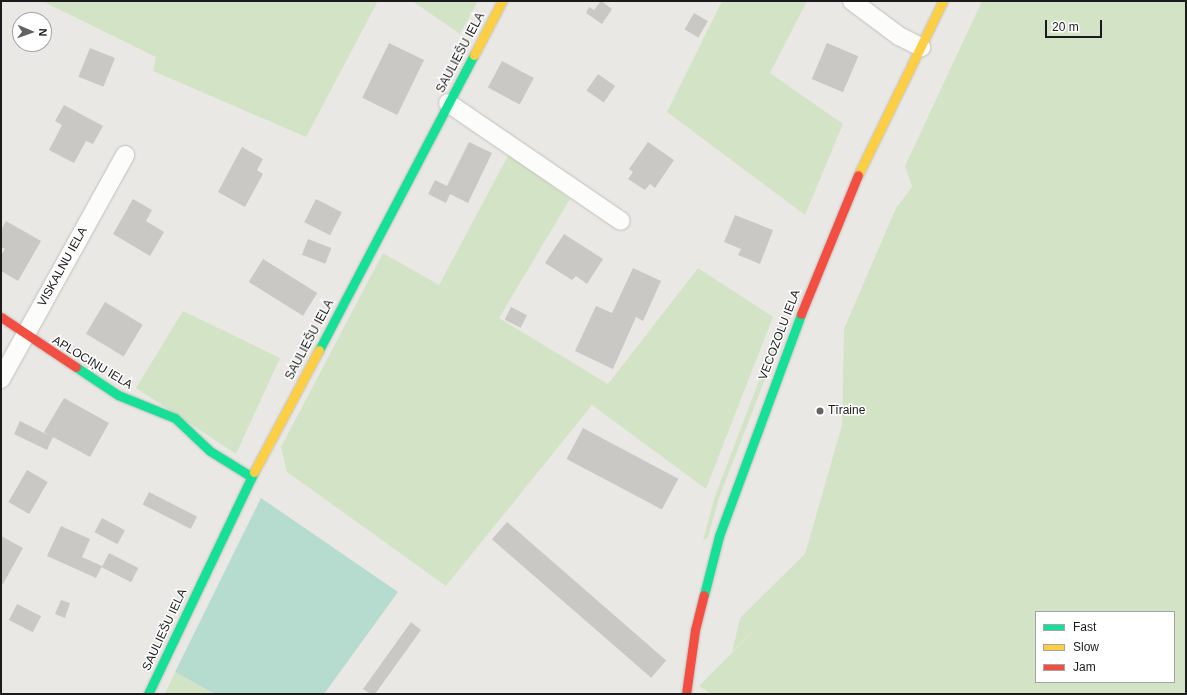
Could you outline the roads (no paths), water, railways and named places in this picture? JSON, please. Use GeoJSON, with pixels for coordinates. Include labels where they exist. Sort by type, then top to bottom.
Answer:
{"type":"FeatureCollection","features":[{"type":"Feature","properties":{"kind":"street","name":"SAULIEŠU IELA"},"geometry":{"type":"LineString","coordinates":[[148,694],[252,477],[502,1]]}},
{"type":"Feature","properties":{"kind":"street"},"geometry":{"type":"LineString","coordinates":[[852,1],[899,36],[921,47]]}},
{"type":"Feature","properties":{"kind":"street","name":"VECOZOLU IELA"},"geometry":{"type":"LineString","coordinates":[[686,694],[696,630],[719,536],[754,438],[847,197],[943,1]]}},
{"type":"Feature","properties":{"kind":"street"},"geometry":{"type":"LineString","coordinates":[[448,102],[621,221]]}},
{"type":"Feature","properties":{"kind":"street","name":"VISKALNU IELA"},"geometry":{"type":"LineString","coordinates":[[1,379],[126,155]]}},
{"type":"Feature","properties":{"kind":"street","name":"APLOCIŅU IELA"},"geometry":{"type":"LineString","coordinates":[[1,317],[25,336],[118,395],[175,418],[210,451],[252,477]]}},
{"type":"Feature","properties":{"kind":"place","name":"Tīraine"},"geometry":{"type":"Point","coordinates":[820,411]}}]}
